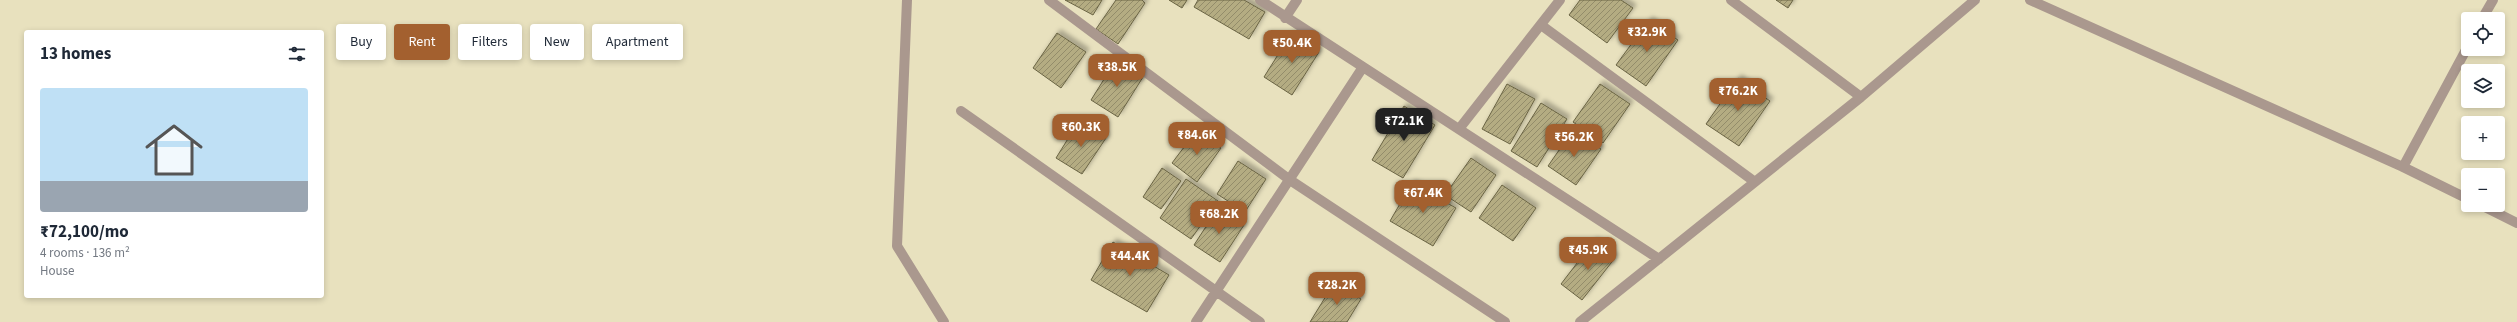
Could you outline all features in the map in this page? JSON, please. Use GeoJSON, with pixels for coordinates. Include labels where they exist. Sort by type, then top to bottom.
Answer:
{"type":"FeatureCollection","features":[{"type":"Feature","properties":{"kind":"street"},"geometry":{"type":"LineString","coordinates":[[907,0],[898,246],[944,322]]}},
{"type":"Feature","properties":{"kind":"street"},"geometry":{"type":"LineString","coordinates":[[1049,0],[1290,180],[1505,322]]}},
{"type":"Feature","properties":{"kind":"street"},"geometry":{"type":"LineString","coordinates":[[1260,0],[1285,18],[1659,259]]}},
{"type":"Feature","properties":{"kind":"street"},"geometry":{"type":"LineString","coordinates":[[1285,18],[1297,0]]}},
{"type":"Feature","properties":{"kind":"street"},"geometry":{"type":"LineString","coordinates":[[1459,129],[1560,0]]}},
{"type":"Feature","properties":{"kind":"street"},"geometry":{"type":"LineString","coordinates":[[1731,0],[1862,97]]}},
{"type":"Feature","properties":{"kind":"street"},"geometry":{"type":"LineString","coordinates":[[1580,322],[1862,97],[1975,0]]}},
{"type":"Feature","properties":{"kind":"street"},"geometry":{"type":"LineString","coordinates":[[2030,0],[2403,167],[2461,195]]}},
{"type":"Feature","properties":{"kind":"street"},"geometry":{"type":"LineString","coordinates":[[2486,12],[2493,0]]}},
{"type":"Feature","properties":{"kind":"street"},"geometry":{"type":"LineString","coordinates":[[1541,25],[1755,182]]}},
{"type":"Feature","properties":{"kind":"street"},"geometry":{"type":"LineString","coordinates":[[2403,167],[2463,56]]}},
{"type":"Feature","properties":{"kind":"street"},"geometry":{"type":"LineString","coordinates":[[1196,322],[1363,67]]}},
{"type":"Feature","properties":{"kind":"street"},"geometry":{"type":"LineString","coordinates":[[961,111],[1260,322]]}},
{"type":"Feature","properties":{"kind":"street"},"geometry":{"type":"LineString","coordinates":[[2495,212],[2517,223]]}},
{"type":"Feature","properties":{"kind":"building"},"geometry":{"type":"Polygon","coordinates":[[[1065,0],[1102,0],[1093,15],[1065,0]]]}},
{"type":"Feature","properties":{"kind":"building"},"geometry":{"type":"Polygon","coordinates":[[[1116,0],[1142,0],[1145,3],[1118,44],[1096,29],[1116,0]]]}},
{"type":"Feature","properties":{"kind":"building"},"geometry":{"type":"Polygon","coordinates":[[[1169,0],[1187,0],[1182,8],[1169,0]]]}},
{"type":"Feature","properties":{"kind":"building"},"geometry":{"type":"Polygon","coordinates":[[[1198,0],[1244,0],[1265,12],[1249,39],[1194,7],[1198,0]]]}},
{"type":"Feature","properties":{"kind":"building"},"geometry":{"type":"Polygon","coordinates":[[[1580,0],[1621,0],[1633,8],[1607,43],[1569,15],[1580,0]]]}},
{"type":"Feature","properties":{"kind":"building"},"geometry":{"type":"Polygon","coordinates":[[[1776,0],[1793,0],[1788,8],[1776,0]]]}},
{"type":"Feature","properties":{"kind":"building"},"geometry":{"type":"Polygon","coordinates":[[[1649,20],[1678,40],[1646,86],[1616,65],[1649,20]]]}},
{"type":"Feature","properties":{"kind":"building"},"geometry":{"type":"Polygon","coordinates":[[[1057,33],[1086,52],[1061,88],[1033,68],[1057,33]]]}},
{"type":"Feature","properties":{"kind":"building"},"geometry":{"type":"Polygon","coordinates":[[[1291,34],[1319,52],[1292,95],[1264,77],[1291,34]]]}},
{"type":"Feature","properties":{"kind":"building"},"geometry":{"type":"Polygon","coordinates":[[[1116,60],[1143,77],[1118,117],[1091,100],[1116,60]]]}},
{"type":"Feature","properties":{"kind":"building"},"geometry":{"type":"Polygon","coordinates":[[[1738,78],[1770,101],[1739,146],[1706,124],[1738,78]]]}},
{"type":"Feature","properties":{"kind":"building"},"geometry":{"type":"Polygon","coordinates":[[[1507,84],[1535,99],[1510,144],[1482,129],[1507,84]]]}},
{"type":"Feature","properties":{"kind":"building"},"geometry":{"type":"Polygon","coordinates":[[[1600,84],[1630,104],[1603,143],[1573,122],[1600,84]]]}},
{"type":"Feature","properties":{"kind":"building"},"geometry":{"type":"Polygon","coordinates":[[[1541,103],[1567,119],[1537,167],[1511,151],[1541,103]]]}},
{"type":"Feature","properties":{"kind":"building"},"geometry":{"type":"Polygon","coordinates":[[[1404,106],[1435,125],[1403,178],[1372,160],[1404,106]]]}},
{"type":"Feature","properties":{"kind":"building"},"geometry":{"type":"Polygon","coordinates":[[[1079,121],[1106,138],[1082,174],[1056,158],[1079,121]]]}},
{"type":"Feature","properties":{"kind":"building"},"geometry":{"type":"Polygon","coordinates":[[[1197,130],[1221,148],[1197,182],[1172,163],[1197,130]]]}},
{"type":"Feature","properties":{"kind":"building"},"geometry":{"type":"Polygon","coordinates":[[[1573,130],[1601,149],[1576,185],[1548,166],[1573,130]]]}},
{"type":"Feature","properties":{"kind":"building"},"geometry":{"type":"Polygon","coordinates":[[[1471,158],[1496,175],[1471,212],[1445,195],[1471,158]]]}},
{"type":"Feature","properties":{"kind":"building"},"geometry":{"type":"Polygon","coordinates":[[[1238,161],[1266,179],[1245,212],[1217,194],[1238,161]]]}},
{"type":"Feature","properties":{"kind":"building"},"geometry":{"type":"Polygon","coordinates":[[[1162,168],[1181,181],[1161,209],[1143,197],[1162,168]]]}},
{"type":"Feature","properties":{"kind":"building"},"geometry":{"type":"Polygon","coordinates":[[[1186,179],[1218,201],[1191,239],[1160,218],[1186,179]]]}},
{"type":"Feature","properties":{"kind":"building"},"geometry":{"type":"Polygon","coordinates":[[[1412,183],[1456,208],[1433,246],[1390,221],[1412,183]]]}},
{"type":"Feature","properties":{"kind":"building"},"geometry":{"type":"Polygon","coordinates":[[[1502,185],[1536,208],[1513,241],[1479,218],[1502,185]]]}},
{"type":"Feature","properties":{"kind":"building"},"geometry":{"type":"Polygon","coordinates":[[[1218,208],[1244,225],[1220,262],[1194,245],[1218,208]]]}},
{"type":"Feature","properties":{"kind":"building"},"geometry":{"type":"Polygon","coordinates":[[[1594,241],[1615,258],[1582,300],[1561,284],[1594,241]]]}},
{"type":"Feature","properties":{"kind":"building"},"geometry":{"type":"Polygon","coordinates":[[[1113,242],[1169,275],[1147,312],[1091,280],[1113,242]]]}},
{"type":"Feature","properties":{"kind":"building"},"geometry":{"type":"Polygon","coordinates":[[[1334,283],[1361,299],[1347,322],[1310,322],[1334,283]]]}}]}
